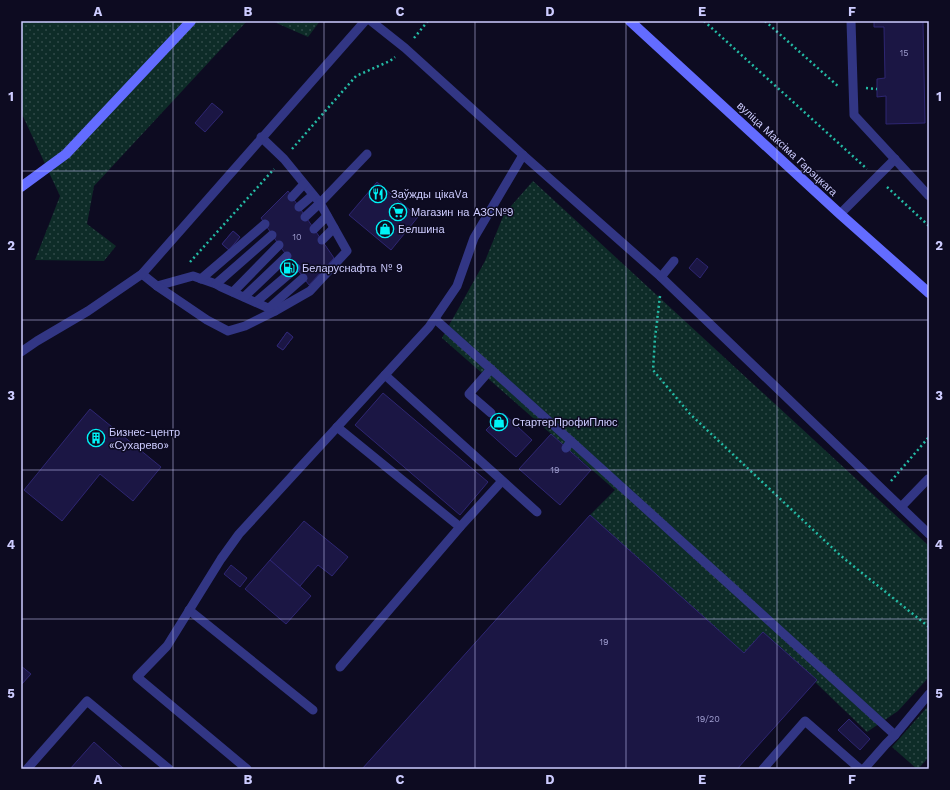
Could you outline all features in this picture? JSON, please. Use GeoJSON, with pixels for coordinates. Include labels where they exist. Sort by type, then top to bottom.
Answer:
{"type":"FeatureCollection","features":[{"type":"Feature","properties":{"kind":"main road"},"geometry":{"type":"LineString","coordinates":[[21,187],[66,154],[191,21]]}},
{"type":"Feature","properties":{"kind":"main road","name":"вуліца Максіма Гарэцкага"},"geometry":{"type":"LineString","coordinates":[[630,21],[840,214],[929,293]]}},
{"type":"Feature","properties":{"kind":"lane"},"geometry":{"type":"LineString","coordinates":[[21,352],[88,311],[142,274],[365,21]]}},
{"type":"Feature","properties":{"kind":"lane"},"geometry":{"type":"LineString","coordinates":[[371,21],[405,48],[661,277],[929,534]]}},
{"type":"Feature","properties":{"kind":"lane"},"geometry":{"type":"LineString","coordinates":[[851,21],[854,115],[929,196]]}},
{"type":"Feature","properties":{"kind":"lane"},"geometry":{"type":"LineString","coordinates":[[142,274],[207,320],[228,331],[245,326],[272,309],[310,291],[347,251],[320,203],[284,159],[262,137]]}},
{"type":"Feature","properties":{"kind":"lane"},"geometry":{"type":"LineString","coordinates":[[305,217],[367,154]]}},
{"type":"Feature","properties":{"kind":"lane"},"geometry":{"type":"LineString","coordinates":[[247,769],[137,677],[166,646],[221,559],[239,534],[435,319],[457,286],[474,238],[523,155]]}},
{"type":"Feature","properties":{"kind":"lane"},"geometry":{"type":"LineString","coordinates":[[840,214],[895,159]]}},
{"type":"Feature","properties":{"kind":"lane"},"geometry":{"type":"LineString","coordinates":[[292,197],[304,184]]}},
{"type":"Feature","properties":{"kind":"lane"},"geometry":{"type":"LineString","coordinates":[[299,207],[313,195]]}},
{"type":"Feature","properties":{"kind":"lane"},"geometry":{"type":"LineString","coordinates":[[314,229],[327,216]]}},
{"type":"Feature","properties":{"kind":"lane"},"geometry":{"type":"LineString","coordinates":[[201,279],[265,224]]}},
{"type":"Feature","properties":{"kind":"lane"},"geometry":{"type":"LineString","coordinates":[[322,240],[334,228]]}},
{"type":"Feature","properties":{"kind":"lane"},"geometry":{"type":"LineString","coordinates":[[216,284],[272,234]]}},
{"type":"Feature","properties":{"kind":"lane"},"geometry":{"type":"LineString","coordinates":[[233,292],[279,245]]}},
{"type":"Feature","properties":{"kind":"lane"},"geometry":{"type":"LineString","coordinates":[[244,297],[287,256]]}},
{"type":"Feature","properties":{"kind":"lane"},"geometry":{"type":"LineString","coordinates":[[661,277],[674,261]]}},
{"type":"Feature","properties":{"kind":"lane"},"geometry":{"type":"LineString","coordinates":[[256,302],[296,268]]}},
{"type":"Feature","properties":{"kind":"lane"},"geometry":{"type":"LineString","coordinates":[[157,286],[194,276],[216,284],[272,309]]}},
{"type":"Feature","properties":{"kind":"lane"},"geometry":{"type":"LineString","coordinates":[[272,309],[303,278]]}},
{"type":"Feature","properties":{"kind":"lane"},"geometry":{"type":"LineString","coordinates":[[435,319],[569,444],[895,735]]}},
{"type":"Feature","properties":{"kind":"lane"},"geometry":{"type":"LineString","coordinates":[[491,370],[469,394],[491,413]]}},
{"type":"Feature","properties":{"kind":"lane"},"geometry":{"type":"LineString","coordinates":[[385,375],[537,512]]}},
{"type":"Feature","properties":{"kind":"lane"},"geometry":{"type":"LineString","coordinates":[[337,427],[460,528]]}},
{"type":"Feature","properties":{"kind":"lane"},"geometry":{"type":"LineString","coordinates":[[901,507],[929,479]]}},
{"type":"Feature","properties":{"kind":"lane"},"geometry":{"type":"LineString","coordinates":[[340,667],[502,481]]}},
{"type":"Feature","properties":{"kind":"lane"},"geometry":{"type":"LineString","coordinates":[[189,610],[313,710]]}},
{"type":"Feature","properties":{"kind":"lane"},"geometry":{"type":"LineString","coordinates":[[864,769],[929,694]]}},
{"type":"Feature","properties":{"kind":"lane"},"geometry":{"type":"LineString","coordinates":[[27,769],[87,701],[169,769]]}},
{"type":"Feature","properties":{"kind":"lane"},"geometry":{"type":"LineString","coordinates":[[762,769],[805,721],[860,769]]}},
{"type":"Feature","properties":{"kind":"path"},"geometry":{"type":"LineString","coordinates":[[704,21],[929,226]]}},
{"type":"Feature","properties":{"kind":"path"},"geometry":{"type":"LineString","coordinates":[[765,21],[853,99]]}},
{"type":"Feature","properties":{"kind":"path"},"geometry":{"type":"LineString","coordinates":[[661,277],[660,306],[655,338],[654,370],[690,414],[829,545],[929,627]]}},
{"type":"Feature","properties":{"kind":"path"},"geometry":{"type":"LineString","coordinates":[[883,490],[929,437]]}},
{"type":"Feature","properties":{"kind":"green space"},"geometry":{"type":"Polygon","coordinates":[[[21,21],[247,21],[94,186],[87,224],[116,246],[104,261],[35,260],[60,196],[21,112],[21,21]]]}},
{"type":"Feature","properties":{"kind":"green space"},"geometry":{"type":"Polygon","coordinates":[[[272,21],[320,21],[308,37],[272,21]]]}},
{"type":"Feature","properties":{"kind":"green space"},"geometry":{"type":"Polygon","coordinates":[[[533,181],[929,546],[929,677],[898,711],[867,732],[763,632],[744,653],[590,515],[615,490],[442,338],[485,261],[504,214],[533,181]]]}},
{"type":"Feature","properties":{"kind":"green space"},"geometry":{"type":"Polygon","coordinates":[[[929,705],[929,757],[917,769],[892,747],[929,705]]]}},
{"type":"Feature","properties":{"kind":"building"},"geometry":{"type":"Polygon","coordinates":[[[874,21],[923,21],[925,123],[886,124],[886,96],[877,97],[877,79],[885,78],[884,27],[874,27],[874,21]]]}},
{"type":"Feature","properties":{"kind":"building"},"geometry":{"type":"Polygon","coordinates":[[[212,103],[223,112],[205,132],[195,123],[212,103]]]}},
{"type":"Feature","properties":{"kind":"building","name":"Беларуснафта № 9"},"geometry":{"type":"Polygon","coordinates":[[[377,182],[418,217],[391,250],[349,215],[377,182]]]}},
{"type":"Feature","properties":{"kind":"building"},"geometry":{"type":"Polygon","coordinates":[[[288,191],[334,258],[309,285],[261,218],[288,191]]]}},
{"type":"Feature","properties":{"kind":"building"},"geometry":{"type":"Polygon","coordinates":[[[233,231],[240,237],[229,250],[222,244],[233,231]]]}},
{"type":"Feature","properties":{"kind":"building"},"geometry":{"type":"Polygon","coordinates":[[[233,231],[240,237],[229,250],[222,244],[233,231]]]}},
{"type":"Feature","properties":{"kind":"building"},"geometry":{"type":"Polygon","coordinates":[[[697,258],[708,267],[700,278],[689,268],[697,258]]]}},
{"type":"Feature","properties":{"kind":"building"},"geometry":{"type":"Polygon","coordinates":[[[287,332],[293,337],[283,350],[277,346],[287,332]]]}},
{"type":"Feature","properties":{"kind":"building"},"geometry":{"type":"Polygon","coordinates":[[[287,332],[293,337],[283,350],[277,346],[287,332]]]}},
{"type":"Feature","properties":{"kind":"building"},"geometry":{"type":"Polygon","coordinates":[[[383,393],[488,482],[460,515],[355,425],[383,393]]]}},
{"type":"Feature","properties":{"kind":"building","name":"Бизнес-центр «Сухарево»"},"geometry":{"type":"Polygon","coordinates":[[[90,409],[161,467],[133,501],[100,474],[62,521],[24,490],[90,409]]]}},
{"type":"Feature","properties":{"kind":"building"},"geometry":{"type":"Polygon","coordinates":[[[503,413],[532,440],[516,457],[486,430],[503,413]]]}},
{"type":"Feature","properties":{"kind":"building"},"geometry":{"type":"Polygon","coordinates":[[[551,434],[591,470],[560,505],[519,469],[551,434]]]}},
{"type":"Feature","properties":{"kind":"building"},"geometry":{"type":"Polygon","coordinates":[[[590,515],[744,653],[763,632],[817,680],[737,769],[362,769],[590,515]]]}},
{"type":"Feature","properties":{"kind":"building"},"geometry":{"type":"Polygon","coordinates":[[[304,521],[348,557],[332,576],[318,565],[300,586],[270,560],[304,521]]]}},
{"type":"Feature","properties":{"kind":"building"},"geometry":{"type":"Polygon","coordinates":[[[270,560],[311,596],[286,624],[245,589],[270,560]]]}},
{"type":"Feature","properties":{"kind":"building"},"geometry":{"type":"Polygon","coordinates":[[[231,565],[247,578],[240,587],[224,574],[231,565]]]}},
{"type":"Feature","properties":{"kind":"building"},"geometry":{"type":"Polygon","coordinates":[[[21,666],[31,674],[21,685],[21,666]]]}},
{"type":"Feature","properties":{"kind":"building"},"geometry":{"type":"Polygon","coordinates":[[[849,719],[870,739],[860,750],[838,730],[849,719]]]}},
{"type":"Feature","properties":{"kind":"building"},"geometry":{"type":"Polygon","coordinates":[[[94,742],[124,769],[70,769],[94,742]]]}},
{"type":"Feature","properties":{"kind":"place","name":"Заўжды цікаVа"},"geometry":{"type":"Point","coordinates":[378,194]}},
{"type":"Feature","properties":{"kind":"place","name":"Магазин на АЗС№9"},"geometry":{"type":"Point","coordinates":[398,212]}},
{"type":"Feature","properties":{"kind":"place","name":"Белшина"},"geometry":{"type":"Point","coordinates":[385,229]}},
{"type":"Feature","properties":{"kind":"place","name":"Беларуснафта № 9"},"geometry":{"type":"Point","coordinates":[289,268]}},
{"type":"Feature","properties":{"kind":"place","name":"СтартерПрофиПлюс"},"geometry":{"type":"Point","coordinates":[499,422]}},
{"type":"Feature","properties":{"kind":"place","name":"Бизнес-центр «Сухарево»"},"geometry":{"type":"Point","coordinates":[96,438]}}]}
